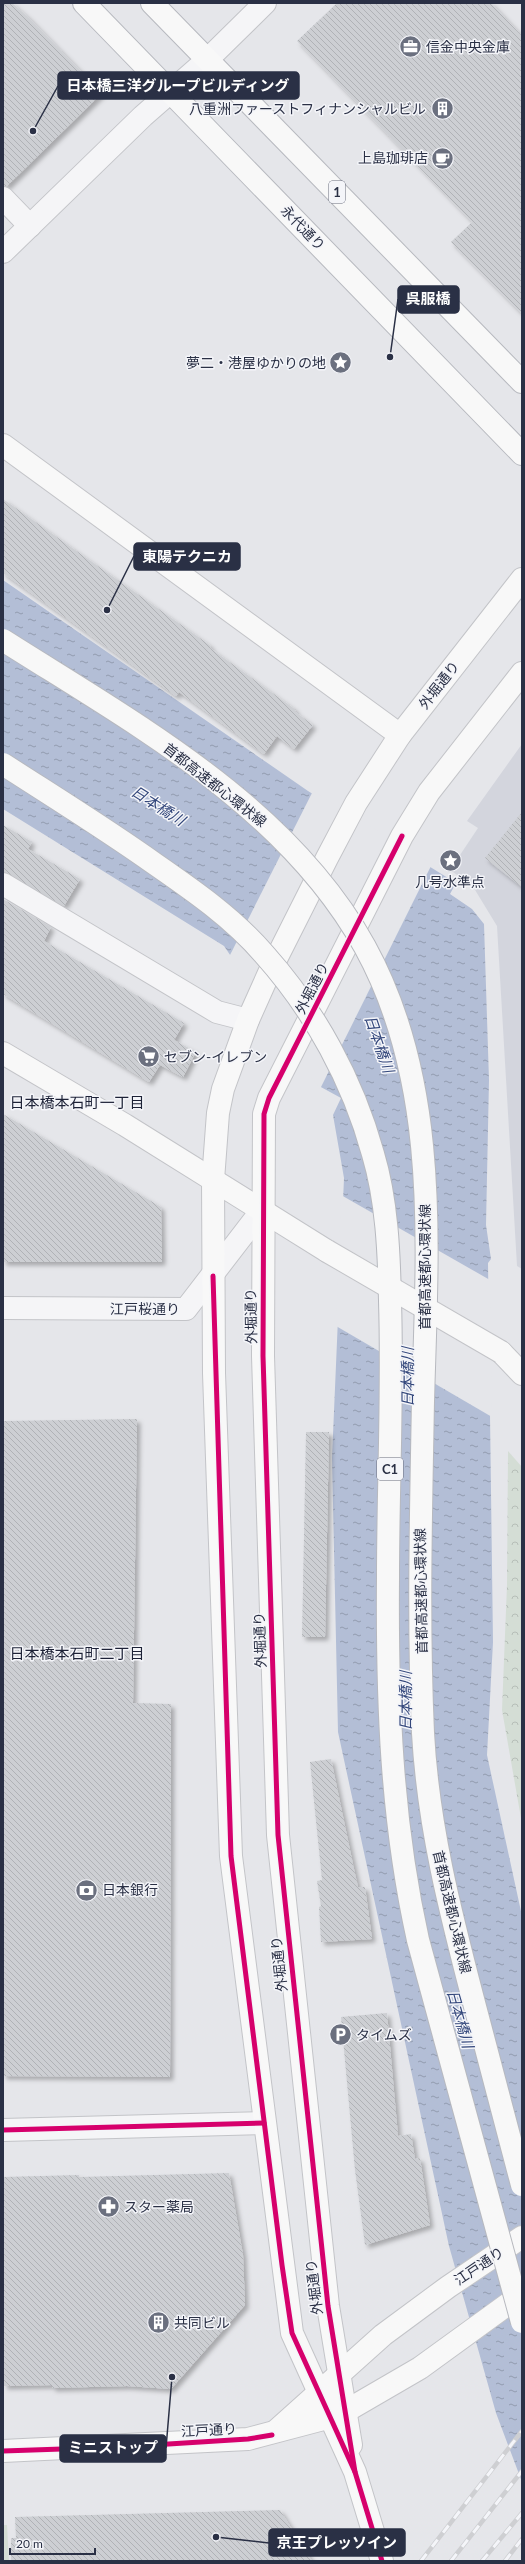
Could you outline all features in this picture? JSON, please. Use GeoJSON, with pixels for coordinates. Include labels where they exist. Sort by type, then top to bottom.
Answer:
{"type":"FeatureCollection","features":[{"type":"Feature","properties":{"kind":"main road","name":"永代通り"},"geometry":{"type":"LineString","coordinates":[[84,3],[522,454]]}},
{"type":"Feature","properties":{"kind":"main road","name":"1"},"geometry":{"type":"LineString","coordinates":[[152,3],[522,382]]}},
{"type":"Feature","properties":{"kind":"main road"},"geometry":{"type":"LineString","coordinates":[[3,445],[400,735]]}},
{"type":"Feature","properties":{"kind":"main road","name":"外堀通り"},"geometry":{"type":"LineString","coordinates":[[339,2414],[319,2392],[292,2333],[231,1856],[213,1276],[213,1180],[218,1113],[223,1089],[248,1020],[268,973],[356,802],[400,735],[522,579]]}},
{"type":"Feature","properties":{"kind":"main road","name":"首都高速都心環状線"},"geometry":{"type":"LineString","coordinates":[[3,640],[189,761],[267,826],[322,884],[353,927],[382,982],[395,1017],[406,1053],[421,1136],[427,1228],[420,1542],[423,1734],[429,1807],[443,1885],[522,2185]]}},
{"type":"Feature","properties":{"kind":"main road","name":"外堀通り"},"geometry":{"type":"LineString","coordinates":[[382,2561],[339,2414],[340,2374],[328,2306],[278,1835],[263,1356],[262,1210],[264,1114],[269,1098],[402,836],[428,792],[522,674]]}},
{"type":"Feature","properties":{"kind":"main road","name":"C1"},"geometry":{"type":"LineString","coordinates":[[3,764],[131,847],[209,902],[236,924],[263,952],[301,1000],[340,1066],[366,1129],[381,1190],[389,1266],[392,1346],[388,1580],[390,1734],[395,1807],[407,1890],[418,1940],[522,2322]]}},
{"type":"Feature","properties":{"kind":"main road"},"geometry":{"type":"LineString","coordinates":[[3,1053],[328,1251],[501,1352],[522,1374]]}},
{"type":"Feature","properties":{"kind":"main road","name":"江戸通り"},"geometry":{"type":"LineString","coordinates":[[272,2435],[383,2335],[448,2286],[522,2237]]}},
{"type":"Feature","properties":{"kind":"main road","name":"江戸通り"},"geometry":{"type":"LineString","coordinates":[[3,2451],[145,2446],[248,2439],[272,2435],[339,2414],[420,2368],[522,2294]]}},
{"type":"Feature","properties":{"kind":"street"},"geometry":{"type":"LineString","coordinates":[[3,252],[171,91],[207,60],[265,3]]}},
{"type":"Feature","properties":{"kind":"street"},"geometry":{"type":"LineString","coordinates":[[3,198],[30,226]]}},
{"type":"Feature","properties":{"kind":"street"},"geometry":{"type":"LineString","coordinates":[[3,884],[217,1012],[248,1020]]}},
{"type":"Feature","properties":{"kind":"street","name":"江戸桜通り"},"geometry":{"type":"LineString","coordinates":[[3,1308],[186,1309],[213,1276],[262,1210]]}},
{"type":"Feature","properties":{"kind":"street"},"geometry":{"type":"LineString","coordinates":[[3,2130],[264,2123]]}},
{"type":"Feature","properties":{"kind":"shaded area"},"geometry":{"type":"Polygon","coordinates":[[[522,744],[522,1269],[517,1266],[497,926],[472,885],[450,870],[478,828],[467,821],[522,744]]]}},
{"type":"Feature","properties":{"kind":"green space"},"geometry":{"type":"Polygon","coordinates":[[[508,1451],[522,1467],[522,1824],[502,1710],[507,1585],[508,1451]]]}},
{"type":"Feature","properties":{"kind":"green space"},"geometry":{"type":"Polygon","coordinates":[[[3,2525],[7,2525],[9,2561],[3,2561],[3,2525]]]}},
{"type":"Feature","properties":{"kind":"water","name":"日本橋川"},"geometry":{"type":"Polygon","coordinates":[[[3,580],[308,791],[456,883],[450,894],[472,909],[484,924],[489,1080],[486,1225],[491,1259],[488,1263],[493,1642],[487,1755],[522,1916],[522,2482],[496,2413],[449,2246],[338,1732],[332,1458],[344,1178],[333,1115],[341,1098],[319,1086],[224,946],[3,809],[3,580]]]}},
{"type":"Feature","properties":{"kind":"pier"},"geometry":{"type":"Polygon","coordinates":[[[313,791],[432,864],[320,1089],[229,957],[313,791]]]}},
{"type":"Feature","properties":{"kind":"pier"},"geometry":{"type":"Polygon","coordinates":[[[341,1195],[490,1280],[492,1417],[336,1326],[341,1195]]]}},
{"type":"Feature","properties":{"kind":"building"},"geometry":{"type":"Polygon","coordinates":[[[3,3],[12,3],[28,17],[102,93],[7,186],[3,186],[3,3]]]}},
{"type":"Feature","properties":{"kind":"building","name":"八重洲ファーストフィナンシャルビル"},"geometry":{"type":"Polygon","coordinates":[[[337,3],[491,3],[522,36],[522,314],[451,242],[472,222],[297,41],[337,3]]]}},
{"type":"Feature","properties":{"kind":"building"},"geometry":{"type":"Polygon","coordinates":[[[3,499],[211,646],[210,648],[296,710],[294,711],[313,725],[294,749],[277,736],[264,754],[179,692],[176,696],[3,573],[3,499]]]}},
{"type":"Feature","properties":{"kind":"building"},"geometry":{"type":"Polygon","coordinates":[[[522,812],[522,887],[485,858],[522,812]]]}},
{"type":"Feature","properties":{"kind":"building"},"geometry":{"type":"Polygon","coordinates":[[[3,825],[32,842],[28,849],[80,879],[64,906],[3,872],[3,825]]]}},
{"type":"Feature","properties":{"kind":"building"},"geometry":{"type":"Polygon","coordinates":[[[3,899],[51,927],[44,941],[184,1023],[174,1040],[196,1052],[183,1077],[160,1065],[149,1082],[3,994],[3,899]]]}},
{"type":"Feature","properties":{"kind":"building"},"geometry":{"type":"Polygon","coordinates":[[[3,1114],[161,1207],[162,1262],[3,1262],[3,1114]]]}},
{"type":"Feature","properties":{"kind":"building","name":"日本銀行"},"geometry":{"type":"Polygon","coordinates":[[[137,1419],[133,1703],[171,1704],[170,2077],[3,2076],[3,1421],[137,1419]]]}},
{"type":"Feature","properties":{"kind":"building"},"geometry":{"type":"Polygon","coordinates":[[[306,1432],[329,1432],[325,1637],[302,1637],[306,1432]]]}},
{"type":"Feature","properties":{"kind":"building"},"geometry":{"type":"Polygon","coordinates":[[[331,1759],[358,1887],[365,1887],[372,1939],[321,1942],[319,1907],[321,1906],[317,1881],[322,1880],[310,1762],[331,1759]]]}},
{"type":"Feature","properties":{"kind":"building"},"geometry":{"type":"Polygon","coordinates":[[[387,2013],[398,2136],[411,2134],[415,2159],[420,2158],[430,2225],[365,2245],[355,2170],[341,2017],[387,2013]]]}},
{"type":"Feature","properties":{"kind":"building"},"geometry":{"type":"Polygon","coordinates":[[[229,2173],[243,2255],[245,2305],[171,2389],[127,2386],[52,2388],[52,2385],[4,2386],[3,2177],[79,2175],[79,2177],[229,2173]]]}},
{"type":"Feature","properties":{"kind":"building"},"geometry":{"type":"Polygon","coordinates":[[[280,2510],[312,2561],[11,2561],[11,2538],[16,2538],[15,2517],[280,2510]]]}},
{"type":"Feature","properties":{"kind":"railway"},"geometry":{"type":"LineString","coordinates":[[421,2561],[522,2431]]}},
{"type":"Feature","properties":{"kind":"railway"},"geometry":{"type":"LineString","coordinates":[[451,2561],[522,2471]]}},
{"type":"Feature","properties":{"kind":"railway"},"geometry":{"type":"LineString","coordinates":[[482,2561],[522,2513]]}},
{"type":"Feature","properties":{"kind":"railway"},"geometry":{"type":"LineString","coordinates":[[505,2561],[522,2539]]}},
{"type":"Feature","properties":{"kind":"cycle path"},"geometry":{"type":"LineString","coordinates":[[355,2472],[328,2306],[278,1835],[263,1356],[264,1114],[269,1098],[402,836]]}},
{"type":"Feature","properties":{"kind":"cycle path"},"geometry":{"type":"LineString","coordinates":[[213,1276],[231,1856],[282,2265],[292,2333],[355,2472],[382,2561]]}},
{"type":"Feature","properties":{"kind":"cycle path"},"geometry":{"type":"LineString","coordinates":[[3,2130],[264,2123]]}},
{"type":"Feature","properties":{"kind":"cycle path"},"geometry":{"type":"LineString","coordinates":[[3,2451],[121,2447],[248,2439],[272,2435]]}},
{"type":"Feature","properties":{"kind":"place","name":"信金中央金庫"},"geometry":{"type":"Point","coordinates":[411,47]}},
{"type":"Feature","properties":{"kind":"place","name":"八重洲ファーストフィナンシャルビル"},"geometry":{"type":"Point","coordinates":[442,109]}},
{"type":"Feature","properties":{"kind":"place","name":"日本橋三洋グループビルディング"},"geometry":{"type":"Point","coordinates":[33,131]}},
{"type":"Feature","properties":{"kind":"place","name":"上島珈琲店"},"geometry":{"type":"Point","coordinates":[443,158]}},
{"type":"Feature","properties":{"kind":"place","name":"呉服橋"},"geometry":{"type":"Point","coordinates":[390,357]}},
{"type":"Feature","properties":{"kind":"place","name":"夢二・港屋ゆかりの地"},"geometry":{"type":"Point","coordinates":[341,363]}},
{"type":"Feature","properties":{"kind":"place","name":"東陽テクニカ"},"geometry":{"type":"Point","coordinates":[107,610]}},
{"type":"Feature","properties":{"kind":"place","name":"几号水準点"},"geometry":{"type":"Point","coordinates":[450,860]}},
{"type":"Feature","properties":{"kind":"place","name":"セブン-イレブン"},"geometry":{"type":"Point","coordinates":[149,1057]}},
{"type":"Feature","properties":{"kind":"place","name":"日本銀行"},"geometry":{"type":"Point","coordinates":[87,1890]}},
{"type":"Feature","properties":{"kind":"place","name":"タイムズ"},"geometry":{"type":"Point","coordinates":[340,2035]}},
{"type":"Feature","properties":{"kind":"place","name":"スター薬局"},"geometry":{"type":"Point","coordinates":[109,2207]}},
{"type":"Feature","properties":{"kind":"place","name":"共同ビル"},"geometry":{"type":"Point","coordinates":[158,2323]}},
{"type":"Feature","properties":{"kind":"place","name":"ミニストップ"},"geometry":{"type":"Point","coordinates":[172,2377]}},
{"type":"Feature","properties":{"kind":"place","name":"京王プレッソイン"},"geometry":{"type":"Point","coordinates":[216,2537]}},
{"type":"Feature","properties":{"kind":"district","name":"日本橋本石町一丁目"},"geometry":{"type":"Point","coordinates":[77,1103]}},
{"type":"Feature","properties":{"kind":"district","name":"日本橋本石町二丁目"},"geometry":{"type":"Point","coordinates":[77,1654]}}]}
